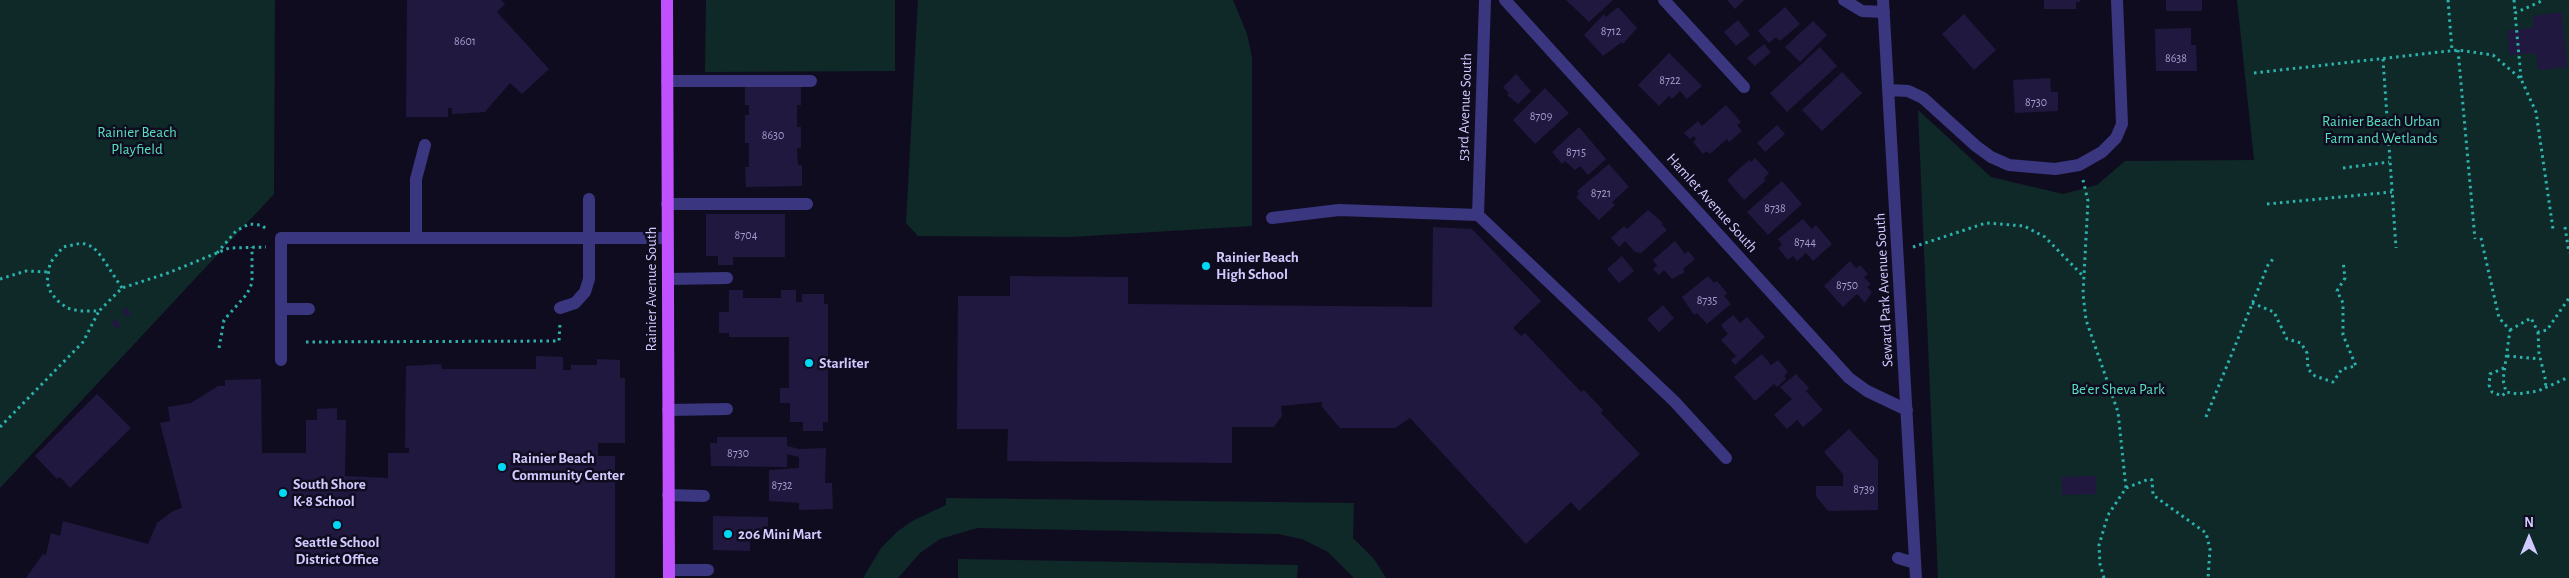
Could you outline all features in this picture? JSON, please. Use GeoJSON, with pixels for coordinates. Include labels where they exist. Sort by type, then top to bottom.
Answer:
{"type":"FeatureCollection","features":[{"type":"Feature","properties":{"kind":"main road","name":"Rainier Avenue South"},"geometry":{"type":"LineString","coordinates":[[667,0],[669,574]]}},
{"type":"Feature","properties":{"kind":"street","name":"53rd Avenue South"},"geometry":{"type":"LineString","coordinates":[[1478,215],[1485,0]]}},
{"type":"Feature","properties":{"kind":"street","name":"Hamlet Avenue South"},"geometry":{"type":"LineString","coordinates":[[1505,0],[1849,378],[1867,391],[1907,410]]}},
{"type":"Feature","properties":{"kind":"street"},"geometry":{"type":"LineString","coordinates":[[1664,0],[1744,87]]}},
{"type":"Feature","properties":{"kind":"street"},"geometry":{"type":"LineString","coordinates":[[1844,0],[1862,11],[1883,6]]}},
{"type":"Feature","properties":{"kind":"street"},"geometry":{"type":"LineString","coordinates":[[1889,90],[1908,91],[1923,98],[1991,157],[2009,165],[2055,169],[2079,165],[2109,145],[2116,138],[2122,124],[2117,0]]}},
{"type":"Feature","properties":{"kind":"street","name":"Seward Park Avenue South"},"geometry":{"type":"LineString","coordinates":[[1883,6],[1916,578]]}},
{"type":"Feature","properties":{"kind":"street"},"geometry":{"type":"LineString","coordinates":[[667,81],[811,81]]}},
{"type":"Feature","properties":{"kind":"street"},"geometry":{"type":"LineString","coordinates":[[416,238],[416,179],[425,145]]}},
{"type":"Feature","properties":{"kind":"street"},"geometry":{"type":"LineString","coordinates":[[560,315],[585,292],[589,279],[589,199]]}},
{"type":"Feature","properties":{"kind":"street"},"geometry":{"type":"LineString","coordinates":[[668,204],[807,204]]}},
{"type":"Feature","properties":{"kind":"street"},"geometry":{"type":"LineString","coordinates":[[1272,218],[1340,210],[1478,215],[1675,402],[1726,458]]}},
{"type":"Feature","properties":{"kind":"street"},"geometry":{"type":"LineString","coordinates":[[281,360],[281,243],[416,238],[668,238]]}},
{"type":"Feature","properties":{"kind":"street"},"geometry":{"type":"LineString","coordinates":[[668,279],[727,278]]}},
{"type":"Feature","properties":{"kind":"street"},"geometry":{"type":"LineString","coordinates":[[281,308],[309,308]]}},
{"type":"Feature","properties":{"kind":"street"},"geometry":{"type":"LineString","coordinates":[[668,410],[727,409]]}},
{"type":"Feature","properties":{"kind":"street"},"geometry":{"type":"LineString","coordinates":[[668,496],[704,496]]}},
{"type":"Feature","properties":{"kind":"street"},"geometry":{"type":"LineString","coordinates":[[1898,558],[1915,563]]}},
{"type":"Feature","properties":{"kind":"street"},"geometry":{"type":"LineString","coordinates":[[669,574],[708,570]]}},
{"type":"Feature","properties":{"kind":"path"},"geometry":{"type":"LineString","coordinates":[[2448,0],[2452,50]]}},
{"type":"Feature","properties":{"kind":"path"},"geometry":{"type":"LineString","coordinates":[[2514,0],[2521,79],[2536,112],[2553,229]]}},
{"type":"Feature","properties":{"kind":"path"},"geometry":{"type":"LineString","coordinates":[[2515,13],[2544,0]]}},
{"type":"Feature","properties":{"kind":"path"},"geometry":{"type":"LineString","coordinates":[[2458,50],[2475,239]]}},
{"type":"Feature","properties":{"kind":"path"},"geometry":{"type":"LineString","coordinates":[[2254,73],[2458,50],[2493,55],[2521,79]]}},
{"type":"Feature","properties":{"kind":"path"},"geometry":{"type":"LineString","coordinates":[[2383,59],[2396,248]]}},
{"type":"Feature","properties":{"kind":"path"},"geometry":{"type":"LineString","coordinates":[[2343,168],[2389,162]]}},
{"type":"Feature","properties":{"kind":"path"},"geometry":{"type":"LineString","coordinates":[[2079,165],[2088,201],[2083,294],[2086,320],[2118,412],[2126,488]]}},
{"type":"Feature","properties":{"kind":"path"},"geometry":{"type":"LineString","coordinates":[[2268,204],[2392,192]]}},
{"type":"Feature","properties":{"kind":"path"},"geometry":{"type":"LineString","coordinates":[[1898,252],[1986,223],[2002,223],[2024,226],[2045,237],[2084,277]]}},
{"type":"Feature","properties":{"kind":"path"},"geometry":{"type":"LineString","coordinates":[[216,254],[236,231],[249,224],[261,225],[281,243]]}},
{"type":"Feature","properties":{"kind":"path"},"geometry":{"type":"LineString","coordinates":[[2565,228],[2569,253]]}},
{"type":"Feature","properties":{"kind":"path"},"geometry":{"type":"LineString","coordinates":[[2481,238],[2499,318],[2510,330]]}},
{"type":"Feature","properties":{"kind":"path"},"geometry":{"type":"LineString","coordinates":[[99,311],[79,311],[58,301],[51,293],[47,272],[50,262],[63,247],[82,243],[93,247],[122,288]]}},
{"type":"Feature","properties":{"kind":"path"},"geometry":{"type":"LineString","coordinates":[[0,427],[83,342],[99,311],[122,288],[229,248],[281,243]]}},
{"type":"Feature","properties":{"kind":"path"},"geometry":{"type":"LineString","coordinates":[[219,348],[224,320],[247,294],[252,283],[252,247]]}},
{"type":"Feature","properties":{"kind":"path"},"geometry":{"type":"LineString","coordinates":[[2206,418],[2268,265],[2273,259]]}},
{"type":"Feature","properties":{"kind":"path"},"geometry":{"type":"LineString","coordinates":[[2252,303],[2274,312],[2287,339],[2301,343],[2307,353],[2308,369],[2315,376],[2333,382],[2342,369],[2356,366],[2343,335],[2343,303],[2337,291],[2345,278],[2343,262]]}},
{"type":"Feature","properties":{"kind":"path"},"geometry":{"type":"LineString","coordinates":[[0,279],[26,272],[47,272]]}},
{"type":"Feature","properties":{"kind":"path"},"geometry":{"type":"LineString","coordinates":[[2538,332],[2548,330],[2569,298]]}},
{"type":"Feature","properties":{"kind":"path"},"geometry":{"type":"LineString","coordinates":[[306,342],[560,341],[560,315]]}},
{"type":"Feature","properties":{"kind":"path"},"geometry":{"type":"LineString","coordinates":[[2510,330],[2531,318],[2538,332],[2540,359],[2546,382],[2545,388]]}},
{"type":"Feature","properties":{"kind":"path"},"geometry":{"type":"LineString","coordinates":[[2506,392],[2503,380],[2510,330]]}},
{"type":"Feature","properties":{"kind":"path"},"geometry":{"type":"LineString","coordinates":[[2506,356],[2540,359]]}},
{"type":"Feature","properties":{"kind":"path"},"geometry":{"type":"LineString","coordinates":[[2505,367],[2490,374],[2489,384],[2492,392],[2502,396],[2506,392]]}},
{"type":"Feature","properties":{"kind":"path"},"geometry":{"type":"LineString","coordinates":[[2506,392],[2518,394],[2545,388],[2569,377]]}},
{"type":"Feature","properties":{"kind":"path"},"geometry":{"type":"LineString","coordinates":[[2104,578],[2100,564],[2099,545],[2108,515],[2126,488],[2149,479],[2152,480],[2153,495],[2206,533],[2210,549],[2208,578]]}},
{"type":"Feature","properties":{"kind":"green space","name":"Rainier Beach Playfield"},"geometry":{"type":"Polygon","coordinates":[[[0,0],[275,0],[274,194],[0,488],[0,0]]]}},
{"type":"Feature","properties":{"kind":"green space"},"geometry":{"type":"Polygon","coordinates":[[[706,0],[895,0],[895,71],[705,72],[706,0]]]}},
{"type":"Feature","properties":{"kind":"green space"},"geometry":{"type":"Polygon","coordinates":[[[918,0],[1233,0],[1247,34],[1252,57],[1252,226],[1071,237],[918,236],[906,223],[918,0]]]}},
{"type":"Feature","properties":{"kind":"green space","name":"Be'er Sheva Park"},"geometry":{"type":"Polygon","coordinates":[[[2237,0],[2569,0],[2569,578],[1938,578],[1918,110],[1991,177],[2063,194],[2097,185],[2125,161],[2254,160],[2237,0]]]}},
{"type":"Feature","properties":{"kind":"green space"},"geometry":{"type":"Polygon","coordinates":[[[946,498],[1354,503],[1353,538],[1374,559],[1386,578],[1354,578],[1328,552],[1302,539],[1278,534],[977,528],[940,539],[920,553],[898,578],[863,578],[881,548],[898,531],[914,520],[946,505],[946,498]]]}},
{"type":"Feature","properties":{"kind":"green space"},"geometry":{"type":"Polygon","coordinates":[[[958,559],[1298,565],[1297,578],[958,578],[958,559]]]}},
{"type":"Feature","properties":{"kind":"building"},"geometry":{"type":"Polygon","coordinates":[[[407,0],[501,0],[505,4],[497,12],[549,69],[522,94],[510,83],[485,112],[452,114],[452,108],[448,108],[448,117],[406,117],[407,0]]]}},
{"type":"Feature","properties":{"kind":"building"},"geometry":{"type":"Polygon","coordinates":[[[1566,0],[1613,0],[1589,22],[1566,0]]]}},
{"type":"Feature","properties":{"kind":"building"},"geometry":{"type":"Polygon","coordinates":[[[1727,0],[1744,0],[1735,9],[1727,0]]]}},
{"type":"Feature","properties":{"kind":"building"},"geometry":{"type":"Polygon","coordinates":[[[2044,0],[2080,0],[2080,2],[2076,2],[2076,9],[2044,9],[2044,0]]]}},
{"type":"Feature","properties":{"kind":"building"},"geometry":{"type":"Polygon","coordinates":[[[2166,0],[2202,0],[2202,11],[2166,11],[2166,0]]]}},
{"type":"Feature","properties":{"kind":"building"},"geometry":{"type":"Polygon","coordinates":[[[1618,7],[1637,28],[1623,44],[1622,42],[1603,56],[1584,35],[1604,14],[1606,17],[1618,7]]]}},
{"type":"Feature","properties":{"kind":"building"},"geometry":{"type":"Polygon","coordinates":[[[1785,7],[1800,24],[1780,41],[1776,37],[1769,43],[1758,31],[1785,7]]]}},
{"type":"Feature","properties":{"kind":"building"},"geometry":{"type":"Polygon","coordinates":[[[2562,12],[2567,67],[2538,70],[2536,53],[2509,55],[2507,30],[2533,28],[2533,16],[2562,12]]]}},
{"type":"Feature","properties":{"kind":"building"},"geometry":{"type":"Polygon","coordinates":[[[1964,14],[1996,50],[1974,70],[1942,34],[1964,14]]]}},
{"type":"Feature","properties":{"kind":"building"},"geometry":{"type":"Polygon","coordinates":[[[1738,20],[1750,35],[1736,46],[1724,32],[1738,20]]]}},
{"type":"Feature","properties":{"kind":"building"},"geometry":{"type":"Polygon","coordinates":[[[1813,21],[1827,35],[1800,62],[1785,47],[1813,21]]]}},
{"type":"Feature","properties":{"kind":"building"},"geometry":{"type":"Polygon","coordinates":[[[2191,28],[2191,45],[2196,45],[2197,71],[2156,71],[2155,29],[2191,28]]]}},
{"type":"Feature","properties":{"kind":"building"},"geometry":{"type":"Polygon","coordinates":[[[1764,44],[1771,52],[1755,66],[1747,58],[1764,44]]]}},
{"type":"Feature","properties":{"kind":"building"},"geometry":{"type":"Polygon","coordinates":[[[1820,47],[1837,66],[1787,112],[1770,93],[1820,47]]]}},
{"type":"Feature","properties":{"kind":"building"},"geometry":{"type":"Polygon","coordinates":[[[1669,53],[1702,86],[1687,99],[1680,91],[1672,99],[1669,96],[1659,106],[1638,85],[1669,53]]]}},
{"type":"Feature","properties":{"kind":"building"},"geometry":{"type":"Polygon","coordinates":[[[1842,72],[1862,93],[1822,131],[1802,110],[1842,72]]]}},
{"type":"Feature","properties":{"kind":"building"},"geometry":{"type":"Polygon","coordinates":[[[1516,74],[1531,91],[1518,104],[1507,95],[1509,93],[1503,87],[1516,74]]]}},
{"type":"Feature","properties":{"kind":"building"},"geometry":{"type":"Polygon","coordinates":[[[2050,78],[2051,92],[2058,92],[2058,111],[2015,113],[2013,80],[2050,78]]]}},
{"type":"Feature","properties":{"kind":"building"},"geometry":{"type":"Polygon","coordinates":[[[745,86],[801,86],[801,105],[797,105],[797,127],[801,127],[801,148],[797,148],[798,165],[802,165],[802,186],[746,187],[745,167],[749,167],[749,143],[745,143],[745,115],[749,115],[749,105],[745,105],[745,86]]]}},
{"type":"Feature","properties":{"kind":"building"},"geometry":{"type":"Polygon","coordinates":[[[1545,88],[1569,113],[1535,144],[1513,120],[1545,88]]]}},
{"type":"Feature","properties":{"kind":"building"},"geometry":{"type":"Polygon","coordinates":[[[1726,105],[1741,122],[1737,125],[1742,131],[1729,142],[1727,139],[1710,154],[1707,151],[1703,154],[1693,142],[1696,139],[1694,136],[1690,139],[1684,133],[1698,121],[1702,126],[1726,105]]]}},
{"type":"Feature","properties":{"kind":"building"},"geometry":{"type":"Polygon","coordinates":[[[1777,125],[1785,134],[1765,152],[1757,143],[1777,125]]]}},
{"type":"Feature","properties":{"kind":"building"},"geometry":{"type":"Polygon","coordinates":[[[1579,127],[1606,159],[1588,175],[1580,166],[1575,170],[1565,161],[1562,164],[1552,152],[1579,127]]]}},
{"type":"Feature","properties":{"kind":"building"},"geometry":{"type":"Polygon","coordinates":[[[1755,158],[1769,173],[1764,178],[1766,180],[1744,200],[1727,180],[1749,160],[1751,162],[1755,158]]]}},
{"type":"Feature","properties":{"kind":"building"},"geometry":{"type":"Polygon","coordinates":[[[1609,164],[1629,187],[1612,202],[1615,205],[1599,220],[1576,197],[1579,194],[1577,191],[1609,164]]]}},
{"type":"Feature","properties":{"kind":"building"},"geometry":{"type":"Polygon","coordinates":[[[1782,181],[1802,204],[1768,235],[1747,212],[1782,181]]]}},
{"type":"Feature","properties":{"kind":"building"},"geometry":{"type":"Polygon","coordinates":[[[1648,210],[1663,223],[1661,224],[1667,230],[1641,253],[1635,252],[1625,241],[1619,247],[1611,238],[1624,226],[1627,229],[1648,210]]]}},
{"type":"Feature","properties":{"kind":"building"},"geometry":{"type":"Polygon","coordinates":[[[706,214],[785,214],[785,257],[733,257],[733,265],[718,265],[718,256],[706,256],[706,214]]]}},
{"type":"Feature","properties":{"kind":"building"},"geometry":{"type":"Polygon","coordinates":[[[1803,219],[1812,229],[1816,225],[1832,244],[1813,261],[1806,253],[1797,261],[1793,256],[1788,260],[1778,248],[1782,245],[1778,239],[1803,219]]]}},
{"type":"Feature","properties":{"kind":"building"},"geometry":{"type":"Polygon","coordinates":[[[1433,227],[1472,229],[1541,301],[1513,328],[1521,336],[1525,333],[1581,392],[1584,390],[1603,410],[1601,413],[1640,454],[1579,511],[1571,502],[1526,544],[1410,418],[1395,428],[1340,428],[1322,407],[1322,402],[1281,406],[1282,416],[1274,427],[1232,427],[1232,463],[1007,461],[1008,429],[957,429],[958,296],[1010,296],[1010,276],[1128,277],[1128,304],[1432,307],[1433,227]]]}},
{"type":"Feature","properties":{"kind":"building"},"geometry":{"type":"Polygon","coordinates":[[[1675,241],[1685,254],[1688,251],[1695,259],[1683,269],[1685,272],[1672,279],[1664,270],[1659,275],[1653,269],[1657,266],[1653,260],[1675,241]]]}},
{"type":"Feature","properties":{"kind":"building"},"geometry":{"type":"Polygon","coordinates":[[[1622,256],[1634,271],[1619,283],[1607,269],[1622,256]]]}},
{"type":"Feature","properties":{"kind":"building"},"geometry":{"type":"Polygon","coordinates":[[[1850,261],[1856,268],[1860,265],[1868,274],[1864,277],[1871,284],[1867,287],[1872,292],[1865,303],[1857,294],[1843,307],[1824,286],[1850,261]]]}},
{"type":"Feature","properties":{"kind":"building"},"geometry":{"type":"Polygon","coordinates":[[[1708,276],[1714,283],[1717,281],[1727,293],[1724,296],[1731,304],[1707,324],[1697,313],[1694,315],[1682,297],[1708,276]]]}},
{"type":"Feature","properties":{"kind":"building","name":"Starliter"},"geometry":{"type":"Polygon","coordinates":[[[729,290],[743,290],[743,298],[781,298],[781,290],[796,290],[796,302],[802,302],[802,294],[824,294],[824,304],[828,304],[828,422],[823,422],[823,431],[803,431],[803,422],[790,422],[790,403],[780,403],[780,388],[789,388],[789,337],[729,337],[729,333],[719,333],[719,312],[729,312],[729,290]]]}},
{"type":"Feature","properties":{"kind":"building"},"geometry":{"type":"Polygon","coordinates":[[[1663,305],[1674,318],[1659,332],[1647,319],[1663,305]]]}},
{"type":"Feature","properties":{"kind":"building"},"geometry":{"type":"Polygon","coordinates":[[[123,308],[132,313],[128,317],[122,312],[123,308]]]}},
{"type":"Feature","properties":{"kind":"building"},"geometry":{"type":"Polygon","coordinates":[[[1733,315],[1740,323],[1747,317],[1765,337],[1735,365],[1731,360],[1736,356],[1721,340],[1728,334],[1721,325],[1733,315]]]}},
{"type":"Feature","properties":{"kind":"building"},"geometry":{"type":"Polygon","coordinates":[[[114,319],[121,325],[117,329],[111,323],[114,319]]]}},
{"type":"Feature","properties":{"kind":"building"},"geometry":{"type":"Polygon","coordinates":[[[1762,354],[1771,365],[1778,360],[1788,372],[1784,376],[1786,379],[1777,387],[1774,384],[1755,401],[1734,377],[1762,354]]]}},
{"type":"Feature","properties":{"kind":"building"},"geometry":{"type":"Polygon","coordinates":[[[536,356],[563,357],[563,370],[571,370],[571,365],[597,365],[597,359],[620,360],[620,378],[625,378],[625,443],[598,443],[598,456],[615,456],[615,578],[26,578],[43,554],[46,555],[51,533],[60,536],[63,521],[148,544],[157,523],[173,511],[182,508],[160,423],[170,421],[168,407],[191,403],[218,386],[225,386],[225,380],[261,379],[262,453],[306,453],[306,420],[317,420],[317,409],[337,408],[337,420],[346,420],[345,476],[388,478],[388,453],[409,453],[409,448],[405,448],[406,366],[441,364],[442,369],[536,369],[536,356]]]}},
{"type":"Feature","properties":{"kind":"building"},"geometry":{"type":"Polygon","coordinates":[[[1796,374],[1809,388],[1806,391],[1823,410],[1803,427],[1797,420],[1787,429],[1774,415],[1792,399],[1780,387],[1796,374]]]}},
{"type":"Feature","properties":{"kind":"building"},"geometry":{"type":"Polygon","coordinates":[[[97,394],[131,428],[70,488],[60,477],[57,479],[35,456],[97,394]]]}},
{"type":"Feature","properties":{"kind":"building"},"geometry":{"type":"Polygon","coordinates":[[[1849,429],[1878,460],[1878,510],[1828,511],[1816,496],[1816,486],[1843,486],[1843,474],[1824,452],[1849,429]]]}},
{"type":"Feature","properties":{"kind":"building"},"geometry":{"type":"Polygon","coordinates":[[[717,437],[787,437],[787,446],[799,449],[826,448],[825,483],[832,483],[833,509],[799,510],[799,503],[769,501],[769,470],[799,468],[799,457],[787,454],[787,467],[711,466],[710,443],[717,443],[717,437]]]}},
{"type":"Feature","properties":{"kind":"building"},"geometry":{"type":"Polygon","coordinates":[[[2096,476],[2096,494],[2062,495],[2062,477],[2096,476]]]}},
{"type":"Feature","properties":{"kind":"building"},"geometry":{"type":"Polygon","coordinates":[[[713,516],[768,517],[768,527],[762,527],[762,539],[750,539],[750,551],[713,550],[713,516]]]}},
{"type":"Feature","properties":{"kind":"place","name":"Rainier Beach High School"},"geometry":{"type":"Point","coordinates":[1206,266]}},
{"type":"Feature","properties":{"kind":"place","name":"Starliter"},"geometry":{"type":"Point","coordinates":[809,363]}},
{"type":"Feature","properties":{"kind":"place","name":"Rainier Beach Community Center"},"geometry":{"type":"Point","coordinates":[502,467]}},
{"type":"Feature","properties":{"kind":"place","name":"South Shore K-8 School"},"geometry":{"type":"Point","coordinates":[283,493]}},
{"type":"Feature","properties":{"kind":"place","name":"Seattle School District Office"},"geometry":{"type":"Point","coordinates":[337,525]}},
{"type":"Feature","properties":{"kind":"place","name":"206 Mini Mart"},"geometry":{"type":"Point","coordinates":[728,534]}},
{"type":"Feature","properties":{"kind":"park label","name":"Rainier Beach Urban Farm and Wetlands"},"geometry":{"type":"Point","coordinates":[2381,130]}}]}
